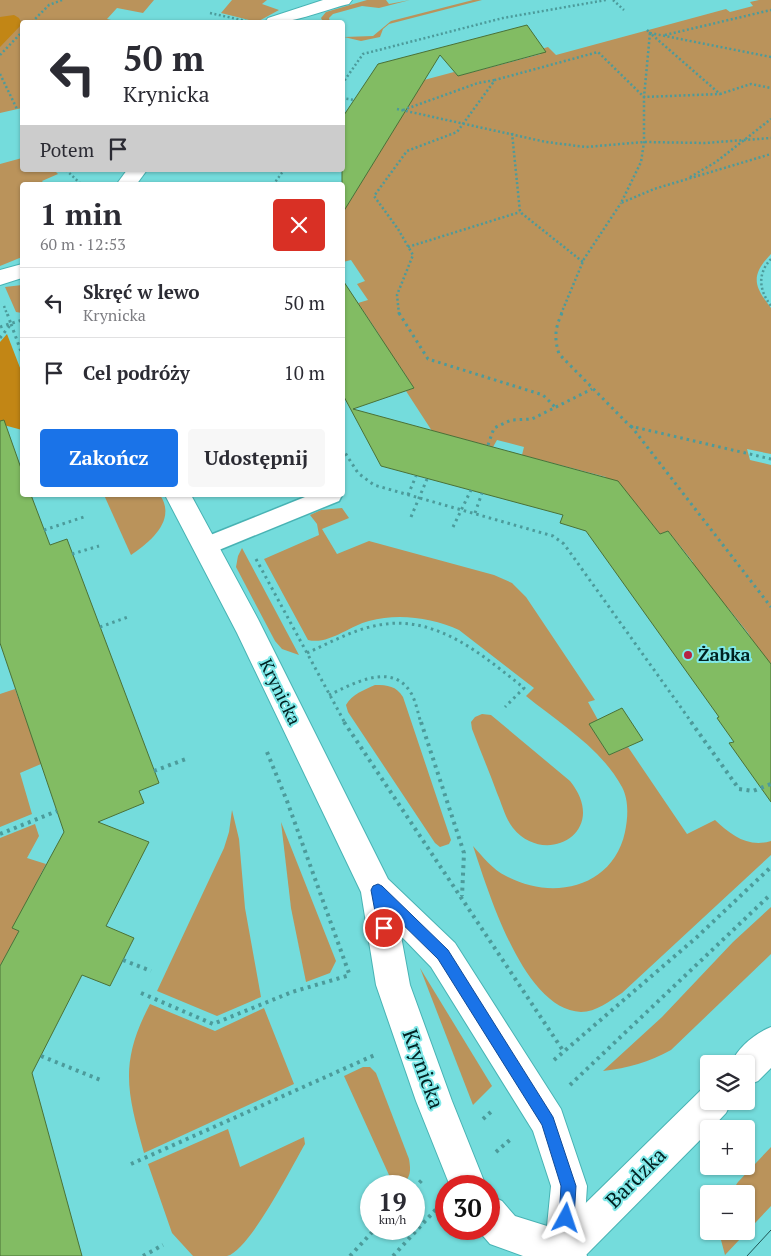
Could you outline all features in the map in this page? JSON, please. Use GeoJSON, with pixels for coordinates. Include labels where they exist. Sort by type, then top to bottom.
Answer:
{"type":"FeatureCollection","features":[{"type":"Feature","properties":{"kind":"street"},"geometry":{"type":"LineString","coordinates":[[279,20],[309,9],[343,0]]}},
{"type":"Feature","properties":{"kind":"street"},"geometry":{"type":"LineString","coordinates":[[0,278],[20,272]]}},
{"type":"Feature","properties":{"kind":"street","name":"Krynicka"},"geometry":{"type":"LineString","coordinates":[[179,497],[206,546],[378,890],[393,985],[434,1102],[452,1175]]}},
{"type":"Feature","properties":{"kind":"street","name":"Krynicka"},"geometry":{"type":"LineString","coordinates":[[378,890],[443,954],[548,1122],[569,1186],[563,1254]]}},
{"type":"Feature","properties":{"kind":"street"},"geometry":{"type":"LineString","coordinates":[[755,1060],[771,1044]]}},
{"type":"Feature","properties":{"kind":"street","name":"Bardzka"},"geometry":{"type":"LineString","coordinates":[[563,1254],[705,1110]]}},
{"type":"Feature","properties":{"kind":"street"},"geometry":{"type":"LineString","coordinates":[[500,1227],[503,1231],[563,1254]]}},
{"type":"Feature","properties":{"kind":"lane"},"geometry":{"type":"LineString","coordinates":[[206,546],[329,497]]}},
{"type":"Feature","properties":{"kind":"path"},"geometry":{"type":"LineString","coordinates":[[34,20],[54,0]]}},
{"type":"Feature","properties":{"kind":"path"},"geometry":{"type":"LineString","coordinates":[[49,5],[62,0]]}},
{"type":"Feature","properties":{"kind":"path"},"geometry":{"type":"LineString","coordinates":[[345,80],[363,54],[503,18],[606,0]]}},
{"type":"Feature","properties":{"kind":"path"},"geometry":{"type":"LineString","coordinates":[[613,0],[624,10]]}},
{"type":"Feature","properties":{"kind":"path"},"geometry":{"type":"LineString","coordinates":[[662,35],[771,10]]}},
{"type":"Feature","properties":{"kind":"path"},"geometry":{"type":"LineString","coordinates":[[210,13],[242,20]]}},
{"type":"Feature","properties":{"kind":"path"},"geometry":{"type":"LineString","coordinates":[[647,30],[720,94]]}},
{"type":"Feature","properties":{"kind":"path"},"geometry":{"type":"LineString","coordinates":[[650,33],[771,57]]}},
{"type":"Feature","properties":{"kind":"path"},"geometry":{"type":"LineString","coordinates":[[650,33],[644,97],[644,142],[641,162],[621,203],[583,262],[555,329],[555,342],[559,354],[630,426],[771,607]]}},
{"type":"Feature","properties":{"kind":"path"},"geometry":{"type":"LineString","coordinates":[[0,55],[20,34]]}},
{"type":"Feature","properties":{"kind":"path"},"geometry":{"type":"LineString","coordinates":[[403,110],[478,83],[496,80],[598,52],[644,97],[720,94],[751,84],[771,88]]}},
{"type":"Feature","properties":{"kind":"path"},"geometry":{"type":"LineString","coordinates":[[0,74],[17,109]]}},
{"type":"Feature","properties":{"kind":"path"},"geometry":{"type":"LineString","coordinates":[[496,80],[465,124],[457,132],[407,151],[374,196],[413,255],[397,295],[398,312],[428,359],[543,395],[555,408]]}},
{"type":"Feature","properties":{"kind":"path"},"geometry":{"type":"LineString","coordinates":[[345,98],[354,100]]}},
{"type":"Feature","properties":{"kind":"path"},"geometry":{"type":"LineString","coordinates":[[397,109],[546,142],[586,147],[644,142],[705,143],[771,138]]}},
{"type":"Feature","properties":{"kind":"path"},"geometry":{"type":"LineString","coordinates":[[685,179],[716,162],[771,119]]}},
{"type":"Feature","properties":{"kind":"path"},"geometry":{"type":"LineString","coordinates":[[512,133],[520,212],[583,262]]}},
{"type":"Feature","properties":{"kind":"path"},"geometry":{"type":"LineString","coordinates":[[621,203],[685,179],[771,154]]}},
{"type":"Feature","properties":{"kind":"path"},"geometry":{"type":"LineString","coordinates":[[68,172],[79,182]]}},
{"type":"Feature","properties":{"kind":"path"},"geometry":{"type":"LineString","coordinates":[[408,247],[520,212]]}},
{"type":"Feature","properties":{"kind":"path"},"geometry":{"type":"LineString","coordinates":[[771,259],[761,274],[760,286],[771,306]]}},
{"type":"Feature","properties":{"kind":"path"},"geometry":{"type":"LineString","coordinates":[[3,303],[20,349]]}},
{"type":"Feature","properties":{"kind":"path"},"geometry":{"type":"LineString","coordinates":[[0,327],[20,321]]}},
{"type":"Feature","properties":{"kind":"path"},"geometry":{"type":"LineString","coordinates":[[0,338],[11,324]]}},
{"type":"Feature","properties":{"kind":"path"},"geometry":{"type":"LineString","coordinates":[[488,446],[494,428],[511,420],[532,419],[592,389]]}},
{"type":"Feature","properties":{"kind":"path"},"geometry":{"type":"LineString","coordinates":[[630,426],[771,459]]}},
{"type":"Feature","properties":{"kind":"path"},"geometry":{"type":"LineString","coordinates":[[345,453],[364,480],[374,485],[553,536],[564,544],[739,789],[753,791],[771,784]]}},
{"type":"Feature","properties":{"kind":"path"},"geometry":{"type":"LineString","coordinates":[[408,495],[416,476]]}},
{"type":"Feature","properties":{"kind":"path"},"geometry":{"type":"LineString","coordinates":[[411,517],[428,479]]}},
{"type":"Feature","properties":{"kind":"path"},"geometry":{"type":"LineString","coordinates":[[453,527],[471,490]]}},
{"type":"Feature","properties":{"kind":"path"},"geometry":{"type":"LineString","coordinates":[[475,513],[482,494]]}},
{"type":"Feature","properties":{"kind":"path"},"geometry":{"type":"LineString","coordinates":[[44,530],[87,516]]}},
{"type":"Feature","properties":{"kind":"path"},"geometry":{"type":"LineString","coordinates":[[242,532],[338,713],[564,1052]]}},
{"type":"Feature","properties":{"kind":"path"},"geometry":{"type":"LineString","coordinates":[[72,554],[98,546]]}},
{"type":"Feature","properties":{"kind":"path"},"geometry":{"type":"LineString","coordinates":[[100,627],[128,617]]}},
{"type":"Feature","properties":{"kind":"path"},"geometry":{"type":"LineString","coordinates":[[307,653],[382,624],[415,623],[437,628],[459,640],[524,688],[505,707]]}},
{"type":"Feature","properties":{"kind":"path"},"geometry":{"type":"LineString","coordinates":[[329,695],[373,676],[384,675],[396,678],[411,693],[464,853],[462,897]]}},
{"type":"Feature","properties":{"kind":"path"},"geometry":{"type":"LineString","coordinates":[[264,745],[287,800],[353,984]]}},
{"type":"Feature","properties":{"kind":"path"},"geometry":{"type":"LineString","coordinates":[[154,771],[186,759]]}},
{"type":"Feature","properties":{"kind":"path"},"geometry":{"type":"LineString","coordinates":[[0,834],[57,811]]}},
{"type":"Feature","properties":{"kind":"path"},"geometry":{"type":"LineString","coordinates":[[550,1063],[697,937],[771,867]]}},
{"type":"Feature","properties":{"kind":"path"},"geometry":{"type":"LineString","coordinates":[[585,1071],[771,894]]}},
{"type":"Feature","properties":{"kind":"path"},"geometry":{"type":"LineString","coordinates":[[122,960],[151,971]]}},
{"type":"Feature","properties":{"kind":"path"},"geometry":{"type":"LineString","coordinates":[[141,993],[213,1024],[292,992],[350,975]]}},
{"type":"Feature","properties":{"kind":"path"},"geometry":{"type":"LineString","coordinates":[[375,1045],[382,1063]]}},
{"type":"Feature","properties":{"kind":"path"},"geometry":{"type":"LineString","coordinates":[[131,1164],[378,1054]]}},
{"type":"Feature","properties":{"kind":"path"},"geometry":{"type":"LineString","coordinates":[[41,1056],[103,1081]]}},
{"type":"Feature","properties":{"kind":"path"},"geometry":{"type":"LineString","coordinates":[[482,1121],[496,1108]]}},
{"type":"Feature","properties":{"kind":"path"},"geometry":{"type":"LineString","coordinates":[[494,1154],[519,1131]]}},
{"type":"Feature","properties":{"kind":"path"},"geometry":{"type":"LineString","coordinates":[[420,1169],[423,1175]]}},
{"type":"Feature","properties":{"kind":"path"},"geometry":{"type":"LineString","coordinates":[[393,1256],[435,1215]]}},
{"type":"Feature","properties":{"kind":"path"},"geometry":{"type":"LineString","coordinates":[[350,1256],[365,1240]]}},
{"type":"Feature","properties":{"kind":"path"},"geometry":{"type":"LineString","coordinates":[[144,1256],[163,1246]]}},
{"type":"Feature","properties":{"kind":"shaded area"},"geometry":{"type":"Polygon","coordinates":[[[0,0],[154,0],[143,13],[117,8],[107,19],[111,20],[20,20],[20,108],[0,113],[0,0]]]}},
{"type":"Feature","properties":{"kind":"shaded area"},"geometry":{"type":"Polygon","coordinates":[[[232,0],[267,0],[262,4],[279,10],[261,20],[249,20],[221,13],[232,0]]]}},
{"type":"Feature","properties":{"kind":"shaded area"},"geometry":{"type":"Polygon","coordinates":[[[367,0],[386,0],[389,4],[410,0],[379,8],[362,6],[333,14],[330,20],[322,20],[321,18],[326,12],[367,0]]]}},
{"type":"Feature","properties":{"kind":"shaded area"},"geometry":{"type":"Polygon","coordinates":[[[473,0],[482,0],[389,24],[383,29],[380,37],[361,41],[345,37],[373,36],[391,21],[473,0]]]}},
{"type":"Feature","properties":{"kind":"shaded area"},"geometry":{"type":"Polygon","coordinates":[[[771,0],[771,254],[760,269],[757,281],[761,293],[771,308],[771,454],[747,449],[750,460],[771,465],[771,673],[748,633],[728,608],[719,612],[684,566],[693,562],[668,531],[660,534],[632,499],[606,509],[599,499],[606,477],[522,455],[524,447],[497,440],[493,447],[432,431],[406,391],[414,388],[397,362],[388,365],[380,336],[358,303],[368,300],[357,284],[365,281],[351,260],[345,262],[345,203],[348,204],[424,80],[454,72],[458,76],[541,54],[538,50],[548,47],[556,55],[726,9],[730,12],[753,6],[750,2],[771,0]]]}},
{"type":"Feature","properties":{"kind":"shaded area"},"geometry":{"type":"Polygon","coordinates":[[[14,15],[19,18],[20,26],[0,47],[0,17],[14,15]]]}},
{"type":"Feature","properties":{"kind":"shaded area"},"geometry":{"type":"Polygon","coordinates":[[[20,159],[20,172],[56,172],[58,174],[43,182],[20,182],[20,258],[0,266],[0,164],[20,159]]]}},
{"type":"Feature","properties":{"kind":"shaded area"},"geometry":{"type":"Polygon","coordinates":[[[20,285],[20,313],[16,312],[5,287],[20,285]]]}},
{"type":"Feature","properties":{"kind":"shaded area"},"geometry":{"type":"Polygon","coordinates":[[[7,334],[20,368],[20,429],[0,424],[0,342],[7,334]]]}},
{"type":"Feature","properties":{"kind":"shaded area"},"geometry":{"type":"Polygon","coordinates":[[[105,497],[161,497],[165,513],[159,530],[146,544],[131,555],[105,497]]]}},
{"type":"Feature","properties":{"kind":"shaded area"},"geometry":{"type":"Polygon","coordinates":[[[342,508],[349,518],[322,529],[337,554],[369,541],[494,575],[512,583],[526,597],[595,700],[588,702],[598,720],[589,724],[609,755],[628,747],[687,834],[715,820],[740,839],[755,843],[771,841],[771,855],[622,993],[603,1006],[587,1012],[581,1012],[560,1006],[542,991],[525,970],[511,945],[498,917],[473,846],[496,870],[524,884],[542,888],[561,888],[578,884],[594,877],[608,866],[618,851],[625,832],[627,815],[627,803],[622,787],[603,760],[591,748],[526,696],[534,688],[459,630],[438,622],[392,617],[361,623],[324,640],[308,640],[264,559],[319,535],[317,524],[310,515],[321,510],[342,508]]]}},
{"type":"Feature","properties":{"kind":"shaded area"},"geometry":{"type":"Polygon","coordinates":[[[242,548],[299,655],[282,649],[275,641],[236,567],[242,548]]]}},
{"type":"Feature","properties":{"kind":"shaded area"},"geometry":{"type":"Polygon","coordinates":[[[375,685],[384,685],[398,690],[403,697],[451,840],[449,844],[440,847],[435,843],[348,712],[346,705],[352,698],[375,685]]]}},
{"type":"Feature","properties":{"kind":"shaded area"},"geometry":{"type":"Polygon","coordinates":[[[15,689],[32,736],[48,761],[20,773],[32,814],[0,827],[0,694],[15,689]]]}},
{"type":"Feature","properties":{"kind":"shaded area"},"geometry":{"type":"Polygon","coordinates":[[[482,714],[491,715],[570,781],[581,799],[583,815],[578,829],[569,839],[556,844],[541,845],[526,840],[510,824],[472,729],[471,722],[475,717],[482,714]]]}},
{"type":"Feature","properties":{"kind":"shaded area"},"geometry":{"type":"Polygon","coordinates":[[[232,810],[239,839],[245,908],[261,997],[217,1016],[157,991],[224,848],[229,832],[232,810]]]}},
{"type":"Feature","properties":{"kind":"shaded area"},"geometry":{"type":"Polygon","coordinates":[[[281,822],[336,961],[330,973],[306,982],[291,908],[281,822]]]}},
{"type":"Feature","properties":{"kind":"shaded area"},"geometry":{"type":"Polygon","coordinates":[[[35,824],[39,836],[27,858],[46,864],[13,928],[19,931],[0,966],[0,838],[35,824]]]}},
{"type":"Feature","properties":{"kind":"shaded area"},"geometry":{"type":"Polygon","coordinates":[[[771,907],[771,954],[671,1050],[638,1064],[603,1071],[662,1017],[733,942],[771,907]]]}},
{"type":"Feature","properties":{"kind":"shaded area"},"geometry":{"type":"Polygon","coordinates":[[[420,968],[492,1086],[473,1105],[420,968]]]}},
{"type":"Feature","properties":{"kind":"shaded area"},"geometry":{"type":"Polygon","coordinates":[[[150,1004],[215,1031],[264,1008],[294,1084],[144,1153],[133,1112],[129,1078],[134,1044],[150,1004]]]}},
{"type":"Feature","properties":{"kind":"shaded area"},"geometry":{"type":"Polygon","coordinates":[[[363,1067],[370,1067],[376,1073],[409,1159],[410,1175],[389,1175],[344,1076],[363,1067]]]}},
{"type":"Feature","properties":{"kind":"shaded area"},"geometry":{"type":"Polygon","coordinates":[[[228,1129],[240,1167],[304,1137],[305,1144],[270,1206],[247,1239],[236,1250],[227,1256],[193,1256],[172,1233],[148,1164],[228,1129]]]}},
{"type":"Feature","properties":{"kind":"shaded area"},"geometry":{"type":"Polygon","coordinates":[[[771,1147],[771,1206],[755,1223],[755,1185],[736,1185],[745,1175],[755,1175],[755,1164],[771,1147]]]}},
{"type":"Feature","properties":{"kind":"shaded area"},"geometry":{"type":"Polygon","coordinates":[[[721,1240],[739,1240],[725,1255],[721,1240]]]}},
{"type":"Feature","properties":{"kind":"building"},"geometry":{"type":"Polygon","coordinates":[[[527,25],[546,52],[458,76],[440,55],[345,209],[345,182],[342,182],[342,172],[345,172],[345,114],[378,64],[527,25]]]}},
{"type":"Feature","properties":{"kind":"building"},"geometry":{"type":"Polygon","coordinates":[[[345,284],[414,388],[353,409],[618,481],[660,534],[668,531],[771,664],[771,802],[729,743],[734,742],[717,718],[719,717],[586,531],[560,523],[563,515],[381,466],[345,399],[345,284]]]}},
{"type":"Feature","properties":{"kind":"building"},"geometry":{"type":"Polygon","coordinates":[[[4,420],[20,465],[20,497],[32,497],[50,545],[67,539],[159,783],[139,791],[144,803],[98,822],[149,842],[106,926],[134,938],[110,986],[82,975],[32,1073],[82,1256],[0,1256],[0,966],[19,931],[12,928],[64,832],[0,643],[0,421],[4,420]]]}},
{"type":"Feature","properties":{"kind":"building"},"geometry":{"type":"Polygon","coordinates":[[[622,708],[643,740],[609,755],[589,724],[622,708]]]}},
{"type":"Feature","properties":{"kind":"tram line"},"geometry":{"type":"LineString","coordinates":[[747,1256],[771,1230]]}},
{"type":"Feature","properties":{"kind":"place","name":"Żabka"},"geometry":{"type":"Point","coordinates":[688,655]}},
{"type":"Feature","properties":{"kind":"route"},"geometry":{"type":"LineString","coordinates":[[384,928],[378,890],[443,954],[548,1122],[569,1186],[566,1218]]}}]}
